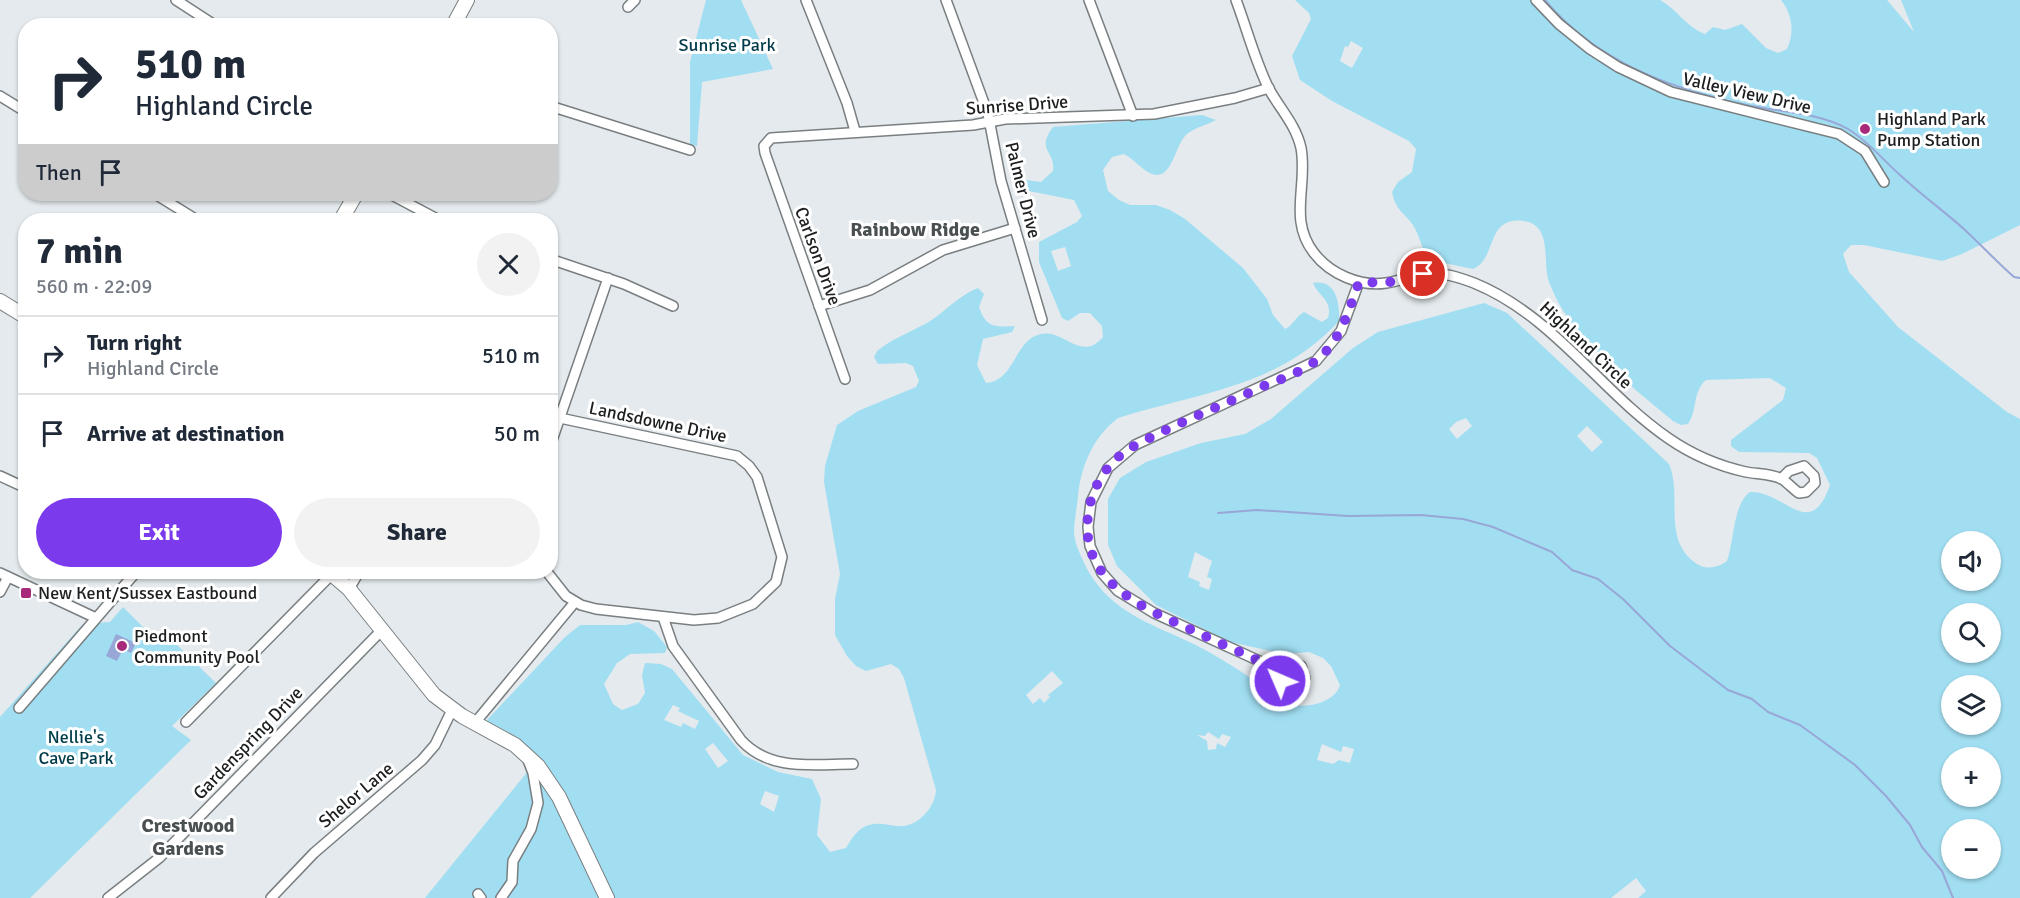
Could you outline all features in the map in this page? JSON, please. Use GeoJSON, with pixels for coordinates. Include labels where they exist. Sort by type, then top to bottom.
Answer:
{"type":"FeatureCollection","features":[{"type":"Feature","properties":{"kind":"street"},"geometry":{"type":"LineString","coordinates":[[176,0],[204,18]]}},
{"type":"Feature","properties":{"kind":"street"},"geometry":{"type":"LineString","coordinates":[[457,18],[467,0]]}},
{"type":"Feature","properties":{"kind":"street"},"geometry":{"type":"LineString","coordinates":[[806,0],[847,103],[855,131]]}},
{"type":"Feature","properties":{"kind":"street","name":"Palmer Drive"},"geometry":{"type":"LineString","coordinates":[[946,0],[990,122],[1001,181],[1042,320]]}},
{"type":"Feature","properties":{"kind":"street"},"geometry":{"type":"LineString","coordinates":[[1089,0],[1133,116]]}},
{"type":"Feature","properties":{"kind":"street","name":"Highland Circle"},"geometry":{"type":"LineString","coordinates":[[1236,0],[1269,88],[1290,120],[1301,149],[1303,166],[1298,209],[1305,238],[1324,264],[1359,282],[1379,284],[1440,274],[1478,284],[1531,315],[1617,398],[1675,443],[1715,462],[1781,479]]}},
{"type":"Feature","properties":{"kind":"street","name":"Valley View Drive"},"geometry":{"type":"LineString","coordinates":[[1536,0],[1559,24],[1590,49],[1618,67],[1671,92],[1839,134],[1865,151],[1884,182]]}},
{"type":"Feature","properties":{"kind":"street","name":"Sunrise Drive"},"geometry":{"type":"LineString","coordinates":[[766,143],[776,136],[990,122],[1005,119],[1133,116],[1178,110],[1269,88]]}},
{"type":"Feature","properties":{"kind":"street"},"geometry":{"type":"LineString","coordinates":[[0,96],[18,107]]}},
{"type":"Feature","properties":{"kind":"street"},"geometry":{"type":"LineString","coordinates":[[558,109],[690,150]]}},
{"type":"Feature","properties":{"kind":"street","name":"Carlson Drive"},"geometry":{"type":"LineString","coordinates":[[766,143],[765,153],[845,379]]}},
{"type":"Feature","properties":{"kind":"street"},"geometry":{"type":"LineString","coordinates":[[166,201],[186,213]]}},
{"type":"Feature","properties":{"kind":"street"},"geometry":{"type":"LineString","coordinates":[[403,201],[426,213]]}},
{"type":"Feature","properties":{"kind":"street"},"geometry":{"type":"LineString","coordinates":[[819,306],[870,290],[943,250],[1015,228]]}},
{"type":"Feature","properties":{"kind":"street"},"geometry":{"type":"LineString","coordinates":[[558,261],[608,278],[673,306]]}},
{"type":"Feature","properties":{"kind":"street"},"geometry":{"type":"LineString","coordinates":[[558,424],[608,278]]}},
{"type":"Feature","properties":{"kind":"street"},"geometry":{"type":"LineString","coordinates":[[1277,669],[1154,613],[1118,591],[1102,573],[1090,546],[1088,527],[1091,502],[1108,468],[1135,446],[1316,360],[1341,331],[1359,282]]}},
{"type":"Feature","properties":{"kind":"street"},"geometry":{"type":"LineString","coordinates":[[0,302],[18,312]]}},
{"type":"Feature","properties":{"kind":"street","name":"Landsdowne Drive"},"geometry":{"type":"LineString","coordinates":[[560,418],[728,452],[744,460],[757,477],[781,547],[781,567],[776,582],[753,604],[733,614],[694,620],[596,609],[575,602]]}},
{"type":"Feature","properties":{"kind":"street"},"geometry":{"type":"LineString","coordinates":[[0,476],[18,484]]}},
{"type":"Feature","properties":{"kind":"street"},"geometry":{"type":"LineString","coordinates":[[0,592],[4,575],[96,618]]}},
{"type":"Feature","properties":{"kind":"street"},"geometry":{"type":"LineString","coordinates":[[18,708],[130,579]]}},
{"type":"Feature","properties":{"kind":"street"},"geometry":{"type":"LineString","coordinates":[[186,722],[324,579]]}},
{"type":"Feature","properties":{"kind":"street"},"geometry":{"type":"LineString","coordinates":[[337,579],[349,589],[423,684],[452,710],[474,724],[508,740],[538,766],[559,796],[607,898]]}},
{"type":"Feature","properties":{"kind":"street"},"geometry":{"type":"LineString","coordinates":[[349,589],[355,579]]}},
{"type":"Feature","properties":{"kind":"street"},"geometry":{"type":"LineString","coordinates":[[474,724],[575,602],[559,589],[552,579]]}},
{"type":"Feature","properties":{"kind":"street"},"geometry":{"type":"LineString","coordinates":[[663,617],[673,646],[741,740],[753,752],[767,760],[784,764],[853,764]]}},
{"type":"Feature","properties":{"kind":"street","name":"Gardenspring Drive"},"geometry":{"type":"LineString","coordinates":[[108,898],[159,858],[381,630]]}},
{"type":"Feature","properties":{"kind":"street","name":"Shelor Lane"},"geometry":{"type":"LineString","coordinates":[[271,898],[314,853],[415,767],[435,745],[452,710]]}},
{"type":"Feature","properties":{"kind":"street"},"geometry":{"type":"LineString","coordinates":[[501,898],[512,882],[513,861],[531,829],[538,803],[533,773],[525,753]]}},
{"type":"Feature","properties":{"kind":"green space","name":"Sunrise Park"},"geometry":{"type":"Polygon","coordinates":[[[706,0],[741,0],[773,69],[702,82],[697,146],[690,144],[690,62],[706,0]]]}},
{"type":"Feature","properties":{"kind":"green space"},"geometry":{"type":"Polygon","coordinates":[[[1295,0],[1660,0],[1698,31],[1705,34],[1713,27],[1725,30],[1742,24],[1766,48],[1778,53],[1787,49],[1792,30],[1788,11],[1781,0],[1887,0],[1914,32],[1901,0],[2020,0],[2020,225],[1962,254],[1942,261],[1864,245],[1851,245],[1843,254],[1849,272],[1898,327],[2007,412],[2020,419],[2020,898],[1638,898],[1646,891],[1636,878],[1611,898],[425,898],[528,771],[518,752],[489,735],[487,720],[564,638],[580,625],[626,625],[638,622],[654,631],[667,647],[665,653],[630,654],[617,663],[604,684],[613,704],[622,710],[638,704],[645,693],[642,675],[645,663],[661,664],[672,669],[743,755],[778,772],[812,779],[821,799],[817,835],[830,852],[846,848],[865,826],[884,824],[905,826],[924,816],[929,810],[936,790],[904,678],[899,669],[891,664],[866,671],[856,666],[847,656],[835,635],[835,599],[840,574],[824,482],[825,466],[837,425],[858,411],[916,387],[919,381],[913,366],[906,363],[878,364],[874,357],[877,351],[927,323],[971,291],[978,288],[984,294],[979,307],[988,323],[997,326],[1015,326],[1012,332],[983,339],[977,365],[986,383],[1002,376],[1022,347],[1035,336],[1045,333],[1086,347],[1103,337],[1102,326],[1090,313],[1080,313],[1068,321],[1062,318],[1039,262],[1039,242],[1077,222],[1082,216],[1074,200],[1019,189],[1019,179],[1041,182],[1053,171],[1046,141],[1053,127],[1202,115],[1216,120],[1186,135],[1168,168],[1159,175],[1148,172],[1124,154],[1112,157],[1103,170],[1108,191],[1130,205],[1156,205],[1185,219],[1243,268],[1267,299],[1273,315],[1285,329],[1304,312],[1322,322],[1328,318],[1329,307],[1313,283],[1327,285],[1335,294],[1339,307],[1339,321],[1316,343],[1290,360],[1236,385],[1118,418],[1095,443],[1085,463],[1075,519],[1074,533],[1082,559],[1098,585],[1111,599],[1143,620],[1196,645],[1227,663],[1284,703],[1297,706],[1312,705],[1332,696],[1340,685],[1331,666],[1323,658],[1309,652],[1285,654],[1230,642],[1156,605],[1117,566],[1108,545],[1108,499],[1120,478],[1146,462],[1201,443],[1245,434],[1271,419],[1353,348],[1378,332],[1484,303],[1507,313],[1669,464],[1673,477],[1676,531],[1679,543],[1686,554],[1701,566],[1712,567],[1727,561],[1740,505],[1750,492],[1774,498],[1795,510],[1805,512],[1814,510],[1822,502],[1830,485],[1817,458],[1809,453],[1739,452],[1731,446],[1731,440],[1783,400],[1786,388],[1770,378],[1706,380],[1699,390],[1688,424],[1681,425],[1673,421],[1609,366],[1580,335],[1557,300],[1549,282],[1543,236],[1533,224],[1512,221],[1503,225],[1497,231],[1481,264],[1473,269],[1430,260],[1413,225],[1400,210],[1392,192],[1398,182],[1412,172],[1416,149],[1409,141],[1332,101],[1300,80],[1292,56],[1311,19],[1309,13],[1295,0]],[[1351,41],[1348,47],[1345,46],[1340,61],[1352,68],[1363,48],[1351,41]],[[1065,247],[1051,251],[1058,271],[1071,266],[1065,247]],[[1466,418],[1456,422],[1449,429],[1457,439],[1472,426],[1466,418]],[[1587,426],[1577,436],[1592,452],[1603,442],[1587,426]],[[1195,552],[1188,577],[1200,582],[1199,586],[1209,590],[1212,579],[1207,577],[1212,561],[1195,552]],[[1052,671],[1026,695],[1033,704],[1040,698],[1044,703],[1050,697],[1048,695],[1063,683],[1052,671]],[[673,705],[664,720],[681,727],[683,723],[695,729],[699,721],[678,711],[680,708],[673,705]],[[1208,732],[1205,736],[1197,735],[1207,741],[1208,750],[1216,749],[1217,743],[1225,747],[1231,737],[1222,734],[1219,739],[1208,732]],[[713,743],[705,749],[718,768],[728,761],[713,743]],[[1322,744],[1317,760],[1333,764],[1339,760],[1350,763],[1354,749],[1343,746],[1341,752],[1322,744]],[[765,791],[760,804],[774,812],[779,796],[765,791]]]}},
{"type":"Feature","properties":{"kind":"green space","name":"Nellie's Cave Park"},"geometry":{"type":"Polygon","coordinates":[[[123,607],[149,633],[176,644],[216,683],[172,726],[191,740],[30,898],[0,898],[0,717],[83,624],[110,622],[123,607]]]}},
{"type":"Feature","properties":{"kind":"shaded area","name":"Piedmont Community Pool"},"geometry":{"type":"Polygon","coordinates":[[[116,634],[136,643],[131,653],[123,649],[117,661],[106,656],[116,634]]]}},
{"type":"Feature","properties":{"kind":"waterway"},"geometry":{"type":"LineString","coordinates":[[1545,0],[1588,41],[1639,71],[1694,92],[1751,106],[1813,116],[1848,129],[1965,230],[2014,277],[2020,278]]}},
{"type":"Feature","properties":{"kind":"waterway"},"geometry":{"type":"LineString","coordinates":[[1218,513],[1257,510],[1348,516],[1421,515],[1463,519],[1493,527],[1552,552],[1572,570],[1598,579],[1623,599],[1670,646],[1728,690],[1752,699],[1768,712],[1800,725],[1855,765],[1886,796],[1910,825],[1922,847],[1942,871],[1953,898]]}},
{"type":"Feature","properties":{"kind":"place","name":"Highland Park Pump Station"},"geometry":{"type":"Point","coordinates":[1865,129]}},
{"type":"Feature","properties":{"kind":"place","name":"New Kent/Sussex Eastbound"},"geometry":{"type":"Point","coordinates":[26,593]}},
{"type":"Feature","properties":{"kind":"place","name":"Piedmont Community Pool"},"geometry":{"type":"Point","coordinates":[122,646]}},
{"type":"Feature","properties":{"kind":"district","name":"Rainbow Ridge"},"geometry":{"type":"Point","coordinates":[915,229]}},
{"type":"Feature","properties":{"kind":"district","name":"Crestwood Gardens"},"geometry":{"type":"Point","coordinates":[188,836]}},
{"type":"Feature","properties":{"kind":"route"},"geometry":{"type":"LineString","coordinates":[[1280,681],[1277,669],[1154,613],[1118,591],[1102,573],[1090,546],[1088,527],[1092,497],[1100,479],[1123,453],[1303,369],[1326,352],[1341,331],[1359,282],[1379,284],[1423,274]]}}]}
